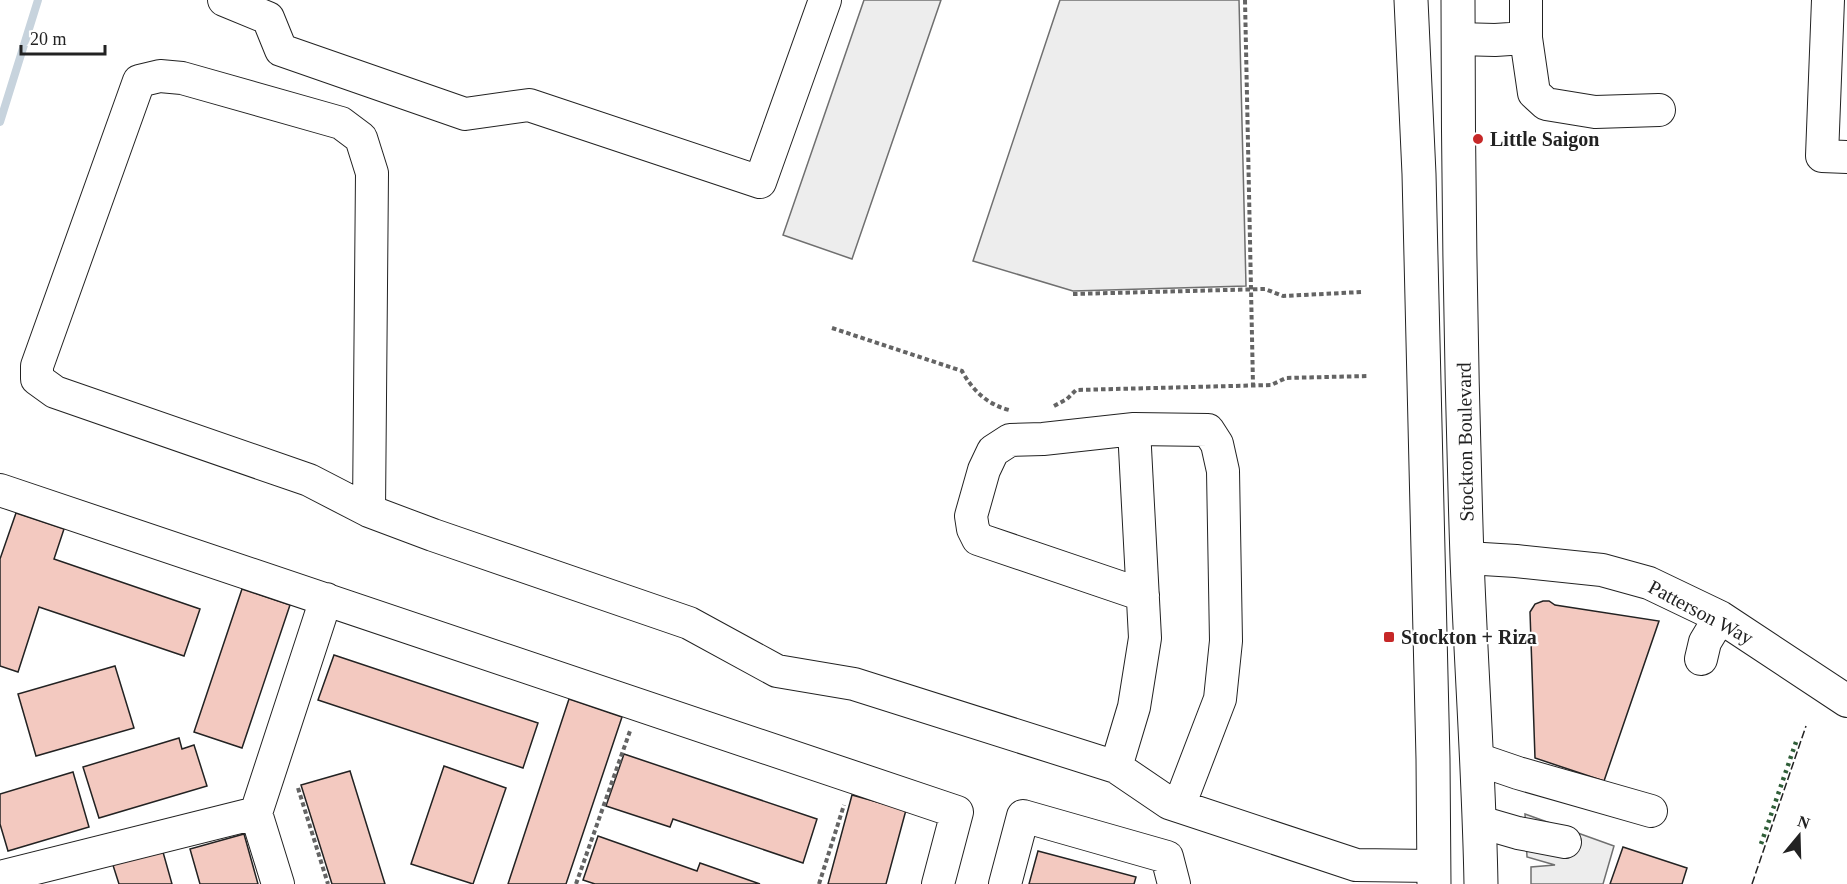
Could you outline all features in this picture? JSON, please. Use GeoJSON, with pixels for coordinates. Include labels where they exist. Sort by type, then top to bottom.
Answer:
{"type":"FeatureCollection","features":[{"type":"Feature","properties":{"kind":"main road","name":"Stockton Boulevard"},"geometry":{"type":"LineString","coordinates":[[1411,0],[1423,318],[1433,748],[1433,875]]}},
{"type":"Feature","properties":{"kind":"main road","name":"Stockton Boulevard"},"geometry":{"type":"LineString","coordinates":[[1458,0],[1458,171],[1467,558],[1481,884]]}},
{"type":"Feature","properties":{"kind":"main road"},"geometry":{"type":"LineString","coordinates":[[1423,318],[1448,348],[1449,524],[1467,558]]}},
{"type":"Feature","properties":{"kind":"street"},"geometry":{"type":"LineString","coordinates":[[224,0],[268,18],[281,50],[465,114],[529,105],[760,182],[825,0]]}},
{"type":"Feature","properties":{"kind":"street"},"geometry":{"type":"LineString","coordinates":[[1526,0],[1526,38],[1534,93],[1546,104],[1595,112],[1659,110]]}},
{"type":"Feature","properties":{"kind":"street"},"geometry":{"type":"LineString","coordinates":[[1828,0],[1822,156],[1847,157]]}},
{"type":"Feature","properties":{"kind":"street"},"geometry":{"type":"LineString","coordinates":[[1458,39],[1526,38]]}},
{"type":"Feature","properties":{"kind":"street"},"geometry":{"type":"LineString","coordinates":[[369,511],[372,173],[361,138],[341,123],[182,78],[160,76],[139,81],[37,366],[37,379],[55,393],[309,480],[369,511],[689,623],[777,671],[854,684],[1116,767],[1169,803],[1356,865],[1433,875]]}},
{"type":"Feature","properties":{"kind":"street"},"geometry":{"type":"LineString","coordinates":[[1143,595],[978,539],[973,529],[971,516],[984,470],[993,451],[1011,440],[1043,439],[1134,429],[1208,430],[1218,444],[1223,471],[1226,641],[1220,699],[1179,806]]}},
{"type":"Feature","properties":{"kind":"street"},"geometry":{"type":"LineString","coordinates":[[1116,767],[1134,707],[1145,638],[1134,429]]}},
{"type":"Feature","properties":{"kind":"street"},"geometry":{"type":"LineString","coordinates":[[0,490],[957,812],[938,884]]}},
{"type":"Feature","properties":{"kind":"street","name":"Patterson Way"},"geometry":{"type":"LineString","coordinates":[[1467,558],[1602,570],[1649,583],[1720,617],[1847,701]]}},
{"type":"Feature","properties":{"kind":"street"},"geometry":{"type":"LineString","coordinates":[[278,884],[256,813],[326,599]]}},
{"type":"Feature","properties":{"kind":"street"},"geometry":{"type":"LineString","coordinates":[[1701,658],[1706,642],[1720,617]]}},
{"type":"Feature","properties":{"kind":"street"},"geometry":{"type":"LineString","coordinates":[[1477,759],[1651,811]]}},
{"type":"Feature","properties":{"kind":"street"},"geometry":{"type":"LineString","coordinates":[[0,877],[256,813]]}},
{"type":"Feature","properties":{"kind":"street"},"geometry":{"type":"LineString","coordinates":[[1005,884],[1023,816],[1167,857],[1174,884]]}},
{"type":"Feature","properties":{"kind":"street"},"geometry":{"type":"LineString","coordinates":[[1480,822],[1518,833],[1565,842]]}},
{"type":"Feature","properties":{"kind":"path"},"geometry":{"type":"LineString","coordinates":[[1245,0],[1253,385]]}},
{"type":"Feature","properties":{"kind":"path"},"geometry":{"type":"LineString","coordinates":[[1073,294],[1251,289],[1265,289],[1283,296],[1361,292]]}},
{"type":"Feature","properties":{"kind":"path"},"geometry":{"type":"LineString","coordinates":[[832,328],[962,371],[982,398],[999,407],[1017,412]]}},
{"type":"Feature","properties":{"kind":"path"},"geometry":{"type":"LineString","coordinates":[[1048,410],[1067,399],[1076,390],[1271,386],[1286,378],[1367,376]]}},
{"type":"Feature","properties":{"kind":"path"},"geometry":{"type":"LineString","coordinates":[[576,884],[639,705]]}},
{"type":"Feature","properties":{"kind":"path"},"geometry":{"type":"LineString","coordinates":[[301,777],[297,789],[328,884]]}},
{"type":"Feature","properties":{"kind":"path"},"geometry":{"type":"LineString","coordinates":[[819,884],[853,777]]}},
{"type":"Feature","properties":{"kind":"shaded area"},"geometry":{"type":"Polygon","coordinates":[[[864,0],[941,0],[852,259],[783,235],[864,0]]]}},
{"type":"Feature","properties":{"kind":"shaded area"},"geometry":{"type":"Polygon","coordinates":[[[1060,0],[1239,0],[1246,286],[1073,291],[973,261],[1060,0]]]}},
{"type":"Feature","properties":{"kind":"shaded area"},"geometry":{"type":"Polygon","coordinates":[[[1525,814],[1614,846],[1603,884],[1531,884],[1531,867],[1555,865],[1527,857],[1525,814]]]}},
{"type":"Feature","properties":{"kind":"building"},"geometry":{"type":"Polygon","coordinates":[[[16,513],[64,529],[54,559],[200,609],[184,656],[39,607],[18,672],[0,666],[0,559],[16,513]]]}},
{"type":"Feature","properties":{"kind":"building"},"geometry":{"type":"Polygon","coordinates":[[[242,589],[290,605],[242,748],[194,732],[242,589]]]}},
{"type":"Feature","properties":{"kind":"building"},"geometry":{"type":"Polygon","coordinates":[[[1549,601],[1555,605],[1659,621],[1604,781],[1535,758],[1530,612],[1535,604],[1549,601]]]}},
{"type":"Feature","properties":{"kind":"building"},"geometry":{"type":"Polygon","coordinates":[[[334,655],[538,723],[523,768],[318,700],[334,655]]]}},
{"type":"Feature","properties":{"kind":"building"},"geometry":{"type":"Polygon","coordinates":[[[115,666],[134,728],[36,756],[18,694],[115,666]]]}},
{"type":"Feature","properties":{"kind":"building"},"geometry":{"type":"Polygon","coordinates":[[[569,699],[622,717],[566,884],[508,884],[569,699]]]}},
{"type":"Feature","properties":{"kind":"building"},"geometry":{"type":"Polygon","coordinates":[[[179,738],[182,749],[194,745],[207,786],[99,818],[83,767],[179,738]]]}},
{"type":"Feature","properties":{"kind":"building"},"geometry":{"type":"Polygon","coordinates":[[[624,754],[817,819],[803,863],[673,819],[670,827],[606,806],[624,754]]]}},
{"type":"Feature","properties":{"kind":"building"},"geometry":{"type":"Polygon","coordinates":[[[444,766],[506,788],[473,884],[411,864],[444,766]]]}},
{"type":"Feature","properties":{"kind":"building"},"geometry":{"type":"Polygon","coordinates":[[[350,771],[385,884],[332,884],[301,785],[350,771]]]}},
{"type":"Feature","properties":{"kind":"building"},"geometry":{"type":"Polygon","coordinates":[[[73,772],[89,827],[8,851],[0,824],[0,794],[73,772]]]}},
{"type":"Feature","properties":{"kind":"building"},"geometry":{"type":"Polygon","coordinates":[[[852,795],[906,810],[886,884],[828,884],[852,795]]]}},
{"type":"Feature","properties":{"kind":"building"},"geometry":{"type":"Polygon","coordinates":[[[244,834],[258,884],[200,884],[190,849],[244,834]]]}},
{"type":"Feature","properties":{"kind":"building"},"geometry":{"type":"Polygon","coordinates":[[[598,836],[697,871],[700,863],[760,884],[595,884],[583,880],[598,836]]]}},
{"type":"Feature","properties":{"kind":"building"},"geometry":{"type":"Polygon","coordinates":[[[161,845],[172,884],[119,884],[111,859],[161,845]]]}},
{"type":"Feature","properties":{"kind":"building"},"geometry":{"type":"Polygon","coordinates":[[[1623,847],[1687,868],[1682,884],[1610,884],[1623,847]]]}},
{"type":"Feature","properties":{"kind":"building"},"geometry":{"type":"Polygon","coordinates":[[[1038,851],[1136,877],[1134,884],[1029,884],[1038,851]]]}},
{"type":"Feature","properties":{"kind":"waterway"},"geometry":{"type":"LineString","coordinates":[[0,122],[38,0]]}},
{"type":"Feature","properties":{"kind":"hedge"},"geometry":{"type":"LineString","coordinates":[[1761,844],[1796,742]]}},
{"type":"Feature","properties":{"kind":"fence"},"geometry":{"type":"LineString","coordinates":[[1752,884],[1806,726]]}},
{"type":"Feature","properties":{"kind":"place","name":"Little Saigon"},"geometry":{"type":"Point","coordinates":[1478,139]}},
{"type":"Feature","properties":{"kind":"place","name":"Stockton + Riza"},"geometry":{"type":"Point","coordinates":[1389,637]}}]}
